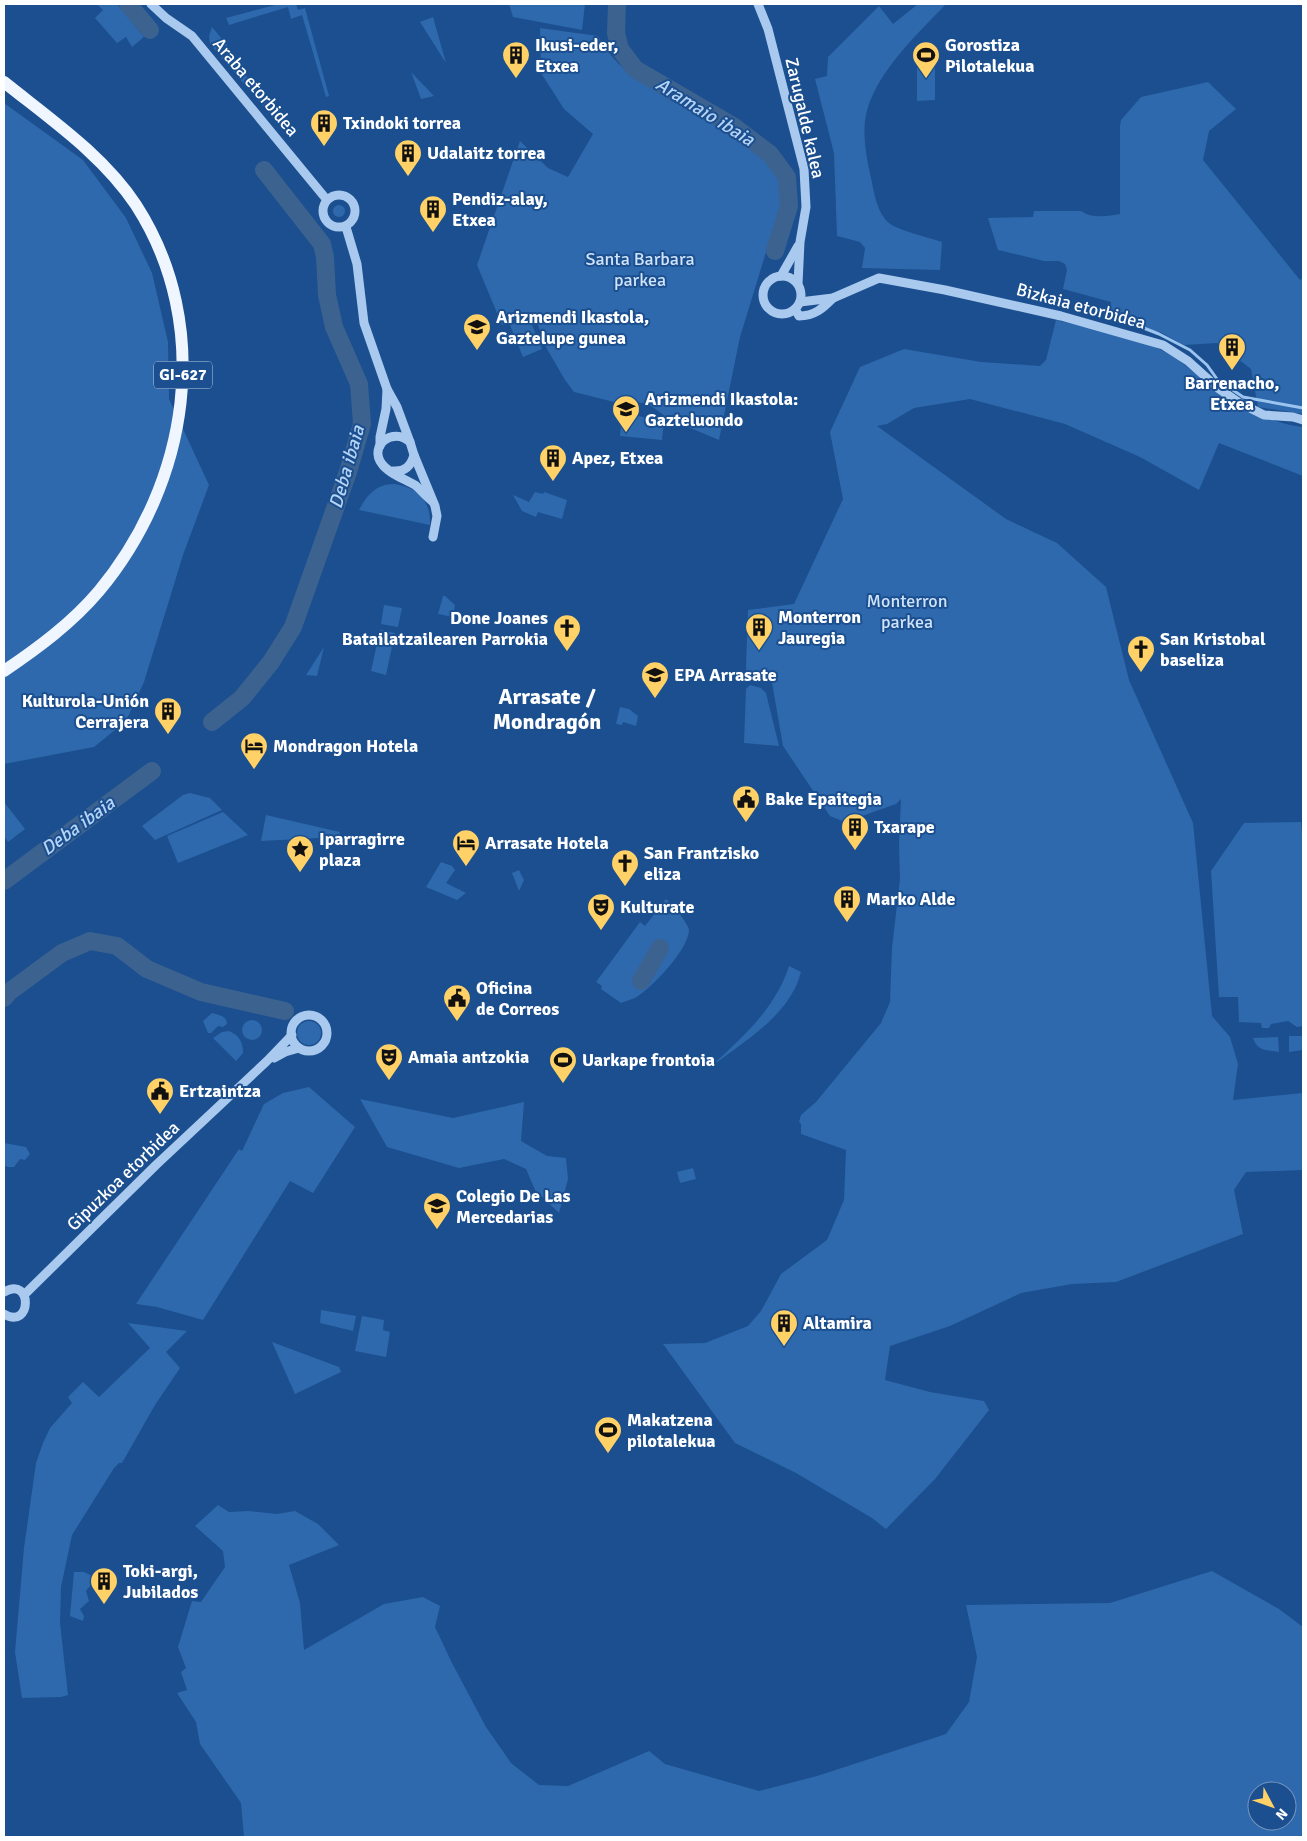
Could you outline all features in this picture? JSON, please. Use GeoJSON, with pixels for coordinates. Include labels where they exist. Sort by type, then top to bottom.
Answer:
{"type":"FeatureCollection","features":[{"type":"Feature","properties":{"kind":"main road","name":"GI-627"},"geometry":{"type":"LineString","coordinates":[[4,82],[92,154],[117,180],[136,205],[153,235],[169,272],[180,316],[183,359],[181,402],[172,450],[158,494],[143,526],[125,556],[98,592],[67,623],[34,651],[4,671]]}},
{"type":"Feature","properties":{"kind":"street","name":"Araba etorbidea"},"geometry":{"type":"LineString","coordinates":[[151,4],[166,18],[192,36],[327,200]]}},
{"type":"Feature","properties":{"kind":"street","name":"Zarugalde kalea"},"geometry":{"type":"LineString","coordinates":[[758,4],[768,29],[804,169],[806,207],[800,242],[798,284]]}},
{"type":"Feature","properties":{"kind":"street"},"geometry":{"type":"LineString","coordinates":[[332,196],[346,197],[355,207],[355,216],[346,226],[336,228],[327,223],[322,211],[327,200],[332,196]]}},
{"type":"Feature","properties":{"kind":"street"},"geometry":{"type":"LineString","coordinates":[[346,226],[357,264],[364,324],[387,389],[397,407],[437,516],[433,537]]}},
{"type":"Feature","properties":{"kind":"street","name":"Zarugalde kalea"},"geometry":{"type":"LineString","coordinates":[[781,276],[800,242]]}},
{"type":"Feature","properties":{"kind":"street"},"geometry":{"type":"LineString","coordinates":[[776,276],[781,276],[790,278],[798,284],[801,293],[797,306],[786,314],[776,314],[768,309],[763,301],[762,291],[767,282],[776,276]]}},
{"type":"Feature","properties":{"kind":"street","name":"Bizkaia etorbidea"},"geometry":{"type":"LineString","coordinates":[[833,298],[821,310],[808,316],[800,316],[797,306],[833,298],[880,278],[977,296],[1061,316],[1163,346],[1188,361],[1218,388],[1238,402],[1264,415],[1303,420]]}},
{"type":"Feature","properties":{"kind":"street"},"geometry":{"type":"LineString","coordinates":[[387,389],[386,409],[378,456],[380,462],[383,466],[421,490],[432,501]]}},
{"type":"Feature","properties":{"kind":"street"},"geometry":{"type":"LineString","coordinates":[[380,446],[386,439],[394,436],[403,437],[410,442]]}},
{"type":"Feature","properties":{"kind":"street"},"geometry":{"type":"LineString","coordinates":[[393,472],[404,470],[409,466],[414,455]]}},
{"type":"Feature","properties":{"kind":"street"},"geometry":{"type":"LineString","coordinates":[[304,1016],[318,1017],[325,1024],[327,1037],[323,1045],[314,1051],[299,1048],[294,1043],[292,1035],[295,1022],[304,1016]]}},
{"type":"Feature","properties":{"kind":"street","name":"Gipuzkoa etorbidea"},"geometry":{"type":"LineString","coordinates":[[24,1295],[292,1035]]}},
{"type":"Feature","properties":{"kind":"street","name":"Gipuzkoa etorbidea"},"geometry":{"type":"LineString","coordinates":[[267,1061],[285,1052],[299,1048]]}},
{"type":"Feature","properties":{"kind":"street"},"geometry":{"type":"LineString","coordinates":[[4,1292],[12,1289],[21,1292],[26,1301],[26,1307],[21,1314],[13,1317],[4,1315]]}},
{"type":"Feature","properties":{"kind":"green space"},"geometry":{"type":"Polygon","coordinates":[[[97,4],[117,4],[144,37],[132,47],[126,37],[117,43],[95,18],[103,10],[97,4]]]}},
{"type":"Feature","properties":{"kind":"green space"},"geometry":{"type":"Polygon","coordinates":[[[279,4],[296,4],[298,10],[305,8],[329,96],[326,97],[302,15],[291,19],[288,7],[229,25],[226,18],[279,4]]]}},
{"type":"Feature","properties":{"kind":"green space"},"geometry":{"type":"Polygon","coordinates":[[[509,4],[585,4],[582,30],[513,17],[509,4]]]}},
{"type":"Feature","properties":{"kind":"green space"},"geometry":{"type":"Polygon","coordinates":[[[918,4],[946,4],[897,57],[876,88],[869,104],[865,121],[865,142],[873,190],[882,214],[893,226],[942,242],[940,270],[862,268],[865,248],[860,242],[837,236],[834,153],[815,79],[827,76],[828,57],[879,6],[893,24],[918,4]]]}},
{"type":"Feature","properties":{"kind":"green space"},"geometry":{"type":"Polygon","coordinates":[[[433,17],[446,63],[420,22],[433,17]]]}},
{"type":"Feature","properties":{"kind":"green space"},"geometry":{"type":"Polygon","coordinates":[[[212,27],[231,50],[227,54],[284,119],[278,124],[210,44],[209,36],[212,27]]]}},
{"type":"Feature","properties":{"kind":"green space","name":"Santa Barbara parkea"},"geometry":{"type":"Polygon","coordinates":[[[540,28],[598,36],[614,59],[636,78],[718,124],[756,150],[770,163],[779,178],[783,193],[784,209],[779,230],[767,249],[740,337],[719,440],[669,419],[647,403],[614,402],[574,392],[547,349],[533,312],[502,325],[477,265],[520,141],[548,168],[568,177],[593,134],[564,109],[541,73],[540,28]]]}},
{"type":"Feature","properties":{"kind":"green space","name":"Gorostiza Pilotalekua"},"geometry":{"type":"Polygon","coordinates":[[[917,58],[935,58],[935,100],[917,101],[917,58]]]}},
{"type":"Feature","properties":{"kind":"green space"},"geometry":{"type":"Polygon","coordinates":[[[411,72],[434,96],[421,99],[411,72]]]}},
{"type":"Feature","properties":{"kind":"green space"},"geometry":{"type":"Polygon","coordinates":[[[1208,82],[1236,109],[1209,131],[1203,160],[1300,280],[1303,278],[1303,414],[1258,407],[1251,369],[1217,343],[1184,345],[1160,332],[1109,321],[1111,302],[1063,289],[1067,270],[1065,264],[1059,261],[1044,261],[998,250],[988,218],[1033,217],[1034,211],[1081,211],[1085,214],[1100,216],[1120,214],[1121,120],[1141,97],[1208,82]]]}},
{"type":"Feature","properties":{"kind":"green space"},"geometry":{"type":"Polygon","coordinates":[[[4,103],[83,160],[126,218],[152,273],[168,342],[169,399],[209,485],[183,555],[144,682],[126,721],[94,747],[4,764],[4,103]]]}},
{"type":"Feature","properties":{"kind":"green space"},"geometry":{"type":"Polygon","coordinates":[[[341,205],[344,206],[344,216],[337,217],[334,216],[333,209],[334,206],[341,205]]]}},
{"type":"Feature","properties":{"kind":"green space"},"geometry":{"type":"Polygon","coordinates":[[[529,318],[542,349],[523,357],[510,325],[529,318]]]}},
{"type":"Feature","properties":{"kind":"green space","name":"Monterron parkea"},"geometry":{"type":"Polygon","coordinates":[[[1056,320],[1117,334],[1162,350],[1240,406],[1277,422],[1303,427],[1303,476],[1219,443],[1199,490],[1140,457],[1065,424],[970,399],[914,408],[887,424],[877,426],[1006,519],[1057,543],[1106,587],[1129,680],[1193,823],[1212,1016],[1230,1037],[1238,1064],[1233,1100],[1303,1093],[1303,1170],[1246,1172],[1234,1190],[1243,1234],[1116,1282],[1072,1284],[1021,1293],[950,1326],[890,1346],[885,1380],[930,1392],[984,1401],[989,1410],[935,1479],[886,1529],[872,1518],[796,1473],[735,1443],[663,1344],[705,1343],[748,1326],[761,1311],[781,1274],[827,1240],[844,1200],[846,1150],[801,1134],[801,1124],[799,1122],[801,1115],[816,1102],[881,1023],[890,1002],[892,948],[900,879],[901,799],[896,804],[845,822],[830,816],[783,746],[771,677],[747,677],[748,610],[794,604],[843,499],[830,432],[860,367],[904,349],[981,362],[1040,366],[1046,360],[1056,320]]]}},
{"type":"Feature","properties":{"kind":"green space"},"geometry":{"type":"Polygon","coordinates":[[[622,413],[664,421],[662,440],[620,436],[622,413]]]}},
{"type":"Feature","properties":{"kind":"green space"},"geometry":{"type":"Polygon","coordinates":[[[394,484],[410,488],[421,497],[428,509],[430,525],[359,510],[365,500],[377,488],[394,484]]]}},
{"type":"Feature","properties":{"kind":"green space"},"geometry":{"type":"Polygon","coordinates":[[[535,492],[543,494],[544,492],[567,500],[562,519],[538,512],[536,517],[522,511],[513,495],[529,502],[535,492]]]}},
{"type":"Feature","properties":{"kind":"green space"},"geometry":{"type":"Polygon","coordinates":[[[443,596],[455,605],[453,617],[438,614],[443,596]]]}},
{"type":"Feature","properties":{"kind":"green space"},"geometry":{"type":"Polygon","coordinates":[[[384,605],[402,608],[398,627],[381,624],[384,605]]]}},
{"type":"Feature","properties":{"kind":"green space"},"geometry":{"type":"Polygon","coordinates":[[[380,630],[395,633],[386,675],[371,671],[380,630]]]}},
{"type":"Feature","properties":{"kind":"green space"},"geometry":{"type":"Polygon","coordinates":[[[324,647],[317,676],[306,675],[324,647]]]}},
{"type":"Feature","properties":{"kind":"green space"},"geometry":{"type":"Polygon","coordinates":[[[750,685],[761,688],[766,693],[779,746],[744,743],[746,689],[750,685]]]}},
{"type":"Feature","properties":{"kind":"green space"},"geometry":{"type":"Polygon","coordinates":[[[620,707],[629,709],[638,716],[636,726],[623,722],[622,725],[616,724],[620,707]]]}},
{"type":"Feature","properties":{"kind":"green space"},"geometry":{"type":"Polygon","coordinates":[[[190,793],[210,798],[222,810],[155,840],[142,826],[183,795],[190,793]]]}},
{"type":"Feature","properties":{"kind":"green space"},"geometry":{"type":"Polygon","coordinates":[[[4,802],[25,829],[8,842],[4,836],[4,802]]]}},
{"type":"Feature","properties":{"kind":"green space"},"geometry":{"type":"Polygon","coordinates":[[[223,812],[248,835],[178,863],[167,836],[223,812]]]}},
{"type":"Feature","properties":{"kind":"green space"},"geometry":{"type":"Polygon","coordinates":[[[266,815],[340,832],[338,837],[261,841],[266,815]]]}},
{"type":"Feature","properties":{"kind":"green space"},"geometry":{"type":"Polygon","coordinates":[[[1301,822],[1303,847],[1303,1026],[1297,1027],[1288,1021],[1271,1024],[1269,1028],[1262,1028],[1261,1023],[1239,1022],[1238,997],[1219,997],[1211,871],[1244,823],[1301,822]]]}},
{"type":"Feature","properties":{"kind":"green space"},"geometry":{"type":"Polygon","coordinates":[[[441,862],[452,866],[455,870],[446,883],[466,893],[457,900],[426,887],[441,862]]]}},
{"type":"Feature","properties":{"kind":"green space"},"geometry":{"type":"Polygon","coordinates":[[[519,870],[524,880],[519,891],[512,873],[519,870]]]}},
{"type":"Feature","properties":{"kind":"green space"},"geometry":{"type":"Polygon","coordinates":[[[666,899],[686,923],[689,930],[687,938],[676,957],[659,978],[635,998],[621,1003],[601,989],[602,986],[596,982],[640,922],[645,926],[666,899]]]}},
{"type":"Feature","properties":{"kind":"green space"},"geometry":{"type":"Polygon","coordinates":[[[789,966],[801,972],[787,1002],[756,1033],[709,1068],[756,1022],[775,996],[789,966]]]}},
{"type":"Feature","properties":{"kind":"green space"},"geometry":{"type":"Polygon","coordinates":[[[212,1013],[220,1015],[227,1021],[227,1024],[223,1027],[218,1026],[211,1033],[208,1033],[203,1021],[212,1013]]]}},
{"type":"Feature","properties":{"kind":"green space"},"geometry":{"type":"Polygon","coordinates":[[[252,1020],[259,1023],[262,1030],[259,1037],[252,1040],[245,1037],[242,1030],[245,1023],[252,1020]]]}},
{"type":"Feature","properties":{"kind":"green space"},"geometry":{"type":"Polygon","coordinates":[[[309,1021],[318,1024],[321,1033],[318,1042],[309,1045],[300,1042],[297,1033],[300,1024],[309,1021]]]}},
{"type":"Feature","properties":{"kind":"green space"},"geometry":{"type":"Polygon","coordinates":[[[229,1031],[240,1039],[242,1045],[243,1053],[236,1061],[213,1038],[222,1032],[229,1031]]]}},
{"type":"Feature","properties":{"kind":"green space"},"geometry":{"type":"Polygon","coordinates":[[[1289,1036],[1303,1036],[1303,1050],[1289,1052],[1289,1036]]]}},
{"type":"Feature","properties":{"kind":"green space"},"geometry":{"type":"Polygon","coordinates":[[[1278,1037],[1279,1052],[1260,1048],[1253,1038],[1278,1037]]]}},
{"type":"Feature","properties":{"kind":"green space"},"geometry":{"type":"Polygon","coordinates":[[[309,1087],[355,1127],[313,1193],[290,1181],[203,1320],[157,1307],[136,1304],[239,1149],[242,1151],[264,1104],[283,1093],[309,1087]]]}},
{"type":"Feature","properties":{"kind":"green space"},"geometry":{"type":"Polygon","coordinates":[[[360,1099],[453,1118],[524,1102],[521,1141],[547,1156],[566,1158],[568,1179],[559,1213],[535,1190],[526,1169],[504,1159],[459,1168],[387,1147],[360,1099]]]}},
{"type":"Feature","properties":{"kind":"green space"},"geometry":{"type":"Polygon","coordinates":[[[4,1143],[26,1147],[30,1154],[25,1160],[20,1159],[14,1167],[7,1167],[4,1164],[4,1143]]]}},
{"type":"Feature","properties":{"kind":"green space"},"geometry":{"type":"Polygon","coordinates":[[[693,1168],[696,1179],[680,1183],[677,1172],[693,1168]]]}},
{"type":"Feature","properties":{"kind":"green space"},"geometry":{"type":"Polygon","coordinates":[[[321,1310],[356,1316],[353,1331],[320,1323],[321,1310]]]}},
{"type":"Feature","properties":{"kind":"green space"},"geometry":{"type":"Polygon","coordinates":[[[362,1316],[384,1320],[383,1330],[390,1332],[386,1357],[355,1351],[362,1316]]]}},
{"type":"Feature","properties":{"kind":"green space"},"geometry":{"type":"Polygon","coordinates":[[[128,1323],[187,1331],[166,1352],[180,1368],[155,1405],[122,1463],[119,1463],[114,1468],[72,1535],[61,1587],[60,1623],[68,1695],[61,1697],[22,1698],[15,1652],[24,1548],[36,1463],[50,1428],[72,1403],[68,1397],[83,1382],[99,1397],[150,1348],[128,1323]]]}},
{"type":"Feature","properties":{"kind":"green space"},"geometry":{"type":"Polygon","coordinates":[[[272,1342],[339,1367],[341,1372],[295,1394],[272,1342]]]}},
{"type":"Feature","properties":{"kind":"green space"},"geometry":{"type":"Polygon","coordinates":[[[218,1505],[229,1512],[248,1511],[277,1514],[295,1511],[318,1524],[339,1545],[289,1565],[300,1603],[304,1650],[384,1604],[423,1597],[440,1606],[435,1627],[486,1727],[511,1763],[539,1785],[568,1786],[649,1751],[665,1764],[759,1791],[817,1776],[946,1734],[969,1702],[977,1657],[966,1605],[1110,1603],[1212,1571],[1279,1609],[1303,1627],[1303,1837],[244,1837],[241,1803],[200,1744],[196,1722],[177,1693],[187,1690],[181,1672],[186,1668],[178,1647],[192,1601],[201,1602],[225,1567],[223,1551],[195,1526],[218,1505]]]}},
{"type":"Feature","properties":{"kind":"green space"},"geometry":{"type":"Polygon","coordinates":[[[74,1572],[84,1572],[96,1578],[86,1591],[89,1601],[80,1609],[84,1616],[83,1621],[70,1616],[74,1572]]]}},
{"type":"Feature","properties":{"kind":"waterway","name":"Deba ibaia"},"geometry":{"type":"LineString","coordinates":[[128,4],[150,30]]}},
{"type":"Feature","properties":{"kind":"waterway","name":"Aramaio ibaia"},"geometry":{"type":"LineString","coordinates":[[617,4],[616,33],[620,49],[635,69],[733,126],[770,154],[787,177],[789,206],[775,251]]}},
{"type":"Feature","properties":{"kind":"waterway","name":"Deba ibaia"},"geometry":{"type":"LineString","coordinates":[[212,722],[242,698],[271,662],[293,627],[348,472],[362,424],[359,384],[334,327],[327,295],[325,257],[322,244],[264,170]]}},
{"type":"Feature","properties":{"kind":"waterway"},"geometry":{"type":"LineString","coordinates":[[1118,318],[1159,334],[1190,350],[1207,365],[1217,379],[1243,397],[1303,408]]}},
{"type":"Feature","properties":{"kind":"waterway","name":"Deba ibaia"},"geometry":{"type":"LineString","coordinates":[[4,881],[152,771]]}},
{"type":"Feature","properties":{"kind":"waterway","name":"Aramaio ibaia"},"geometry":{"type":"LineString","coordinates":[[4,998],[9,992],[62,953],[90,941],[117,946],[147,969],[201,992],[285,1011]]}},
{"type":"Feature","properties":{"kind":"waterway","name":"Aramaio ibaia"},"geometry":{"type":"LineString","coordinates":[[641,981],[660,948]]}},
{"type":"Feature","properties":{"kind":"place","name":"Ikusi-eder, Etxea"},"geometry":{"type":"Point","coordinates":[516,79]}},
{"type":"Feature","properties":{"kind":"place","name":"Gorostiza Pilotalekua"},"geometry":{"type":"Point","coordinates":[926,79]}},
{"type":"Feature","properties":{"kind":"place","name":"Txindoki torrea"},"geometry":{"type":"Point","coordinates":[324,147]}},
{"type":"Feature","properties":{"kind":"place","name":"Udalaitz torrea"},"geometry":{"type":"Point","coordinates":[408,177]}},
{"type":"Feature","properties":{"kind":"place","name":"Pendiz-alay, Etxea"},"geometry":{"type":"Point","coordinates":[433,233]}},
{"type":"Feature","properties":{"kind":"place","name":"Arizmendi Ikastola, Gaztelupe gunea"},"geometry":{"type":"Point","coordinates":[477,351]}},
{"type":"Feature","properties":{"kind":"place","name":"Barrenacho, Etxea"},"geometry":{"type":"Point","coordinates":[1232,371]}},
{"type":"Feature","properties":{"kind":"place","name":"Arizmendi Ikastola: Gazteluondo"},"geometry":{"type":"Point","coordinates":[626,433]}},
{"type":"Feature","properties":{"kind":"place","name":"Apez, Etxea"},"geometry":{"type":"Point","coordinates":[553,482]}},
{"type":"Feature","properties":{"kind":"place","name":"Monterron Jauregia"},"geometry":{"type":"Point","coordinates":[759,651]}},
{"type":"Feature","properties":{"kind":"place","name":"Done Joanes Batailatzailearen Parrokia"},"geometry":{"type":"Point","coordinates":[567,652]}},
{"type":"Feature","properties":{"kind":"place","name":"San Kristobal baseliza"},"geometry":{"type":"Point","coordinates":[1141,673]}},
{"type":"Feature","properties":{"kind":"place","name":"EPA Arrasate"},"geometry":{"type":"Point","coordinates":[655,699]}},
{"type":"Feature","properties":{"kind":"place","name":"Kulturola-Unión Cerrajera"},"geometry":{"type":"Point","coordinates":[168,735]}},
{"type":"Feature","properties":{"kind":"place","name":"Mondragon Hotela"},"geometry":{"type":"Point","coordinates":[254,770]}},
{"type":"Feature","properties":{"kind":"place","name":"Bake Epaitegia"},"geometry":{"type":"Point","coordinates":[746,823]}},
{"type":"Feature","properties":{"kind":"place","name":"Txarape"},"geometry":{"type":"Point","coordinates":[855,851]}},
{"type":"Feature","properties":{"kind":"place","name":"Arrasate Hotela"},"geometry":{"type":"Point","coordinates":[466,867]}},
{"type":"Feature","properties":{"kind":"place","name":"Iparragirre plaza"},"geometry":{"type":"Point","coordinates":[300,873]}},
{"type":"Feature","properties":{"kind":"place","name":"San Frantzisko eliza"},"geometry":{"type":"Point","coordinates":[625,887]}},
{"type":"Feature","properties":{"kind":"place","name":"Marko Alde"},"geometry":{"type":"Point","coordinates":[847,923]}},
{"type":"Feature","properties":{"kind":"place","name":"Kulturate"},"geometry":{"type":"Point","coordinates":[601,931]}},
{"type":"Feature","properties":{"kind":"place","name":"Oficina de Correos"},"geometry":{"type":"Point","coordinates":[457,1022]}},
{"type":"Feature","properties":{"kind":"place","name":"Amaia antzokia"},"geometry":{"type":"Point","coordinates":[389,1081]}},
{"type":"Feature","properties":{"kind":"place","name":"Uarkape frontoia"},"geometry":{"type":"Point","coordinates":[563,1084]}},
{"type":"Feature","properties":{"kind":"place","name":"Ertzaintza"},"geometry":{"type":"Point","coordinates":[160,1115]}},
{"type":"Feature","properties":{"kind":"place","name":"Colegio De Las Mercedarias"},"geometry":{"type":"Point","coordinates":[437,1230]}},
{"type":"Feature","properties":{"kind":"place","name":"Altamira"},"geometry":{"type":"Point","coordinates":[784,1347]}},
{"type":"Feature","properties":{"kind":"place","name":"Makatzena pilotalekua"},"geometry":{"type":"Point","coordinates":[608,1454]}},
{"type":"Feature","properties":{"kind":"place","name":"Toki-argi, Jubilados"},"geometry":{"type":"Point","coordinates":[104,1605]}},
{"type":"Feature","properties":{"kind":"district","name":"Arrasate / Mondragón"},"geometry":{"type":"Point","coordinates":[547,708]}}]}
